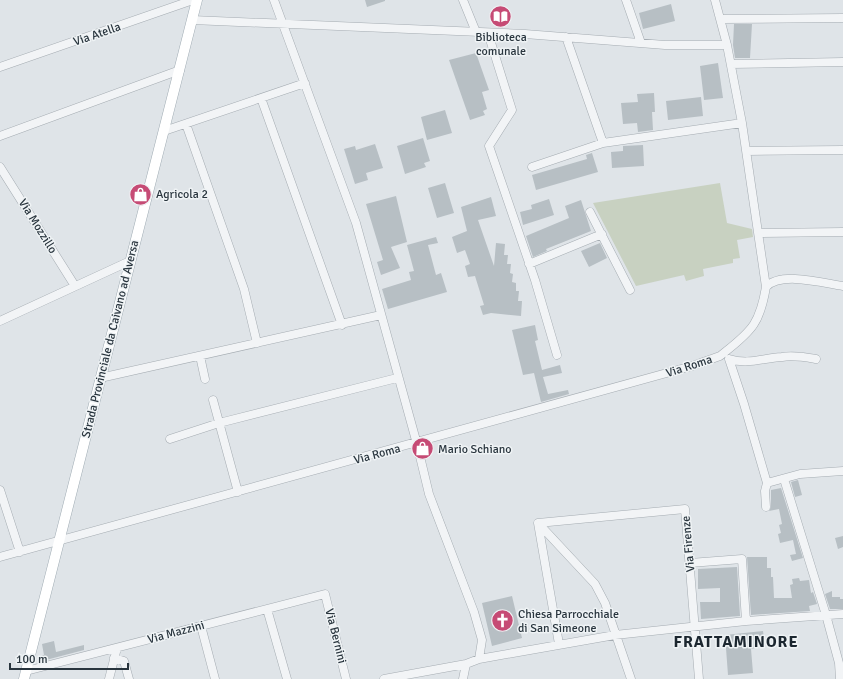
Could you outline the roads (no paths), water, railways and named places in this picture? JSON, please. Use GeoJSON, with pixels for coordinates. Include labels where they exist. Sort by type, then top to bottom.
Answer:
{"type":"FeatureCollection","features":[{"type":"Feature","properties":{"kind":"main road","name":"Strada Provinciale da Caivano ad Aversa"},"geometry":{"type":"LineString","coordinates":[[25,675],[197,0]]}},
{"type":"Feature","properties":{"kind":"street","name":"Via Atella"},"geometry":{"type":"LineString","coordinates":[[0,67],[193,0]]}},
{"type":"Feature","properties":{"kind":"street"},"geometry":{"type":"LineString","coordinates":[[274,0],[356,223],[397,378],[417,444],[429,494],[474,612],[482,640],[479,659]]}},
{"type":"Feature","properties":{"kind":"street"},"geometry":{"type":"LineString","coordinates":[[463,0],[476,32]]}},
{"type":"Feature","properties":{"kind":"street"},"geometry":{"type":"LineString","coordinates":[[626,0],[641,43]]}},
{"type":"Feature","properties":{"kind":"street","name":"Via Roma"},"geometry":{"type":"LineString","coordinates":[[0,557],[417,444],[692,366],[720,356],[727,356],[737,342],[756,322],[762,310],[766,287],[747,151],[727,45],[715,0]]}},
{"type":"Feature","properties":{"kind":"street"},"geometry":{"type":"LineString","coordinates":[[721,19],[843,18]]}},
{"type":"Feature","properties":{"kind":"street"},"geometry":{"type":"LineString","coordinates":[[192,20],[476,32],[665,45],[727,45]]}},
{"type":"Feature","properties":{"kind":"street"},"geometry":{"type":"LineString","coordinates":[[488,33],[512,110],[490,146],[529,264],[556,355]]}},
{"type":"Feature","properties":{"kind":"street"},"geometry":{"type":"LineString","coordinates":[[566,37],[603,143]]}},
{"type":"Feature","properties":{"kind":"street"},"geometry":{"type":"LineString","coordinates":[[731,64],[843,62]]}},
{"type":"Feature","properties":{"kind":"street"},"geometry":{"type":"LineString","coordinates":[[0,136],[180,70]]}},
{"type":"Feature","properties":{"kind":"street"},"geometry":{"type":"LineString","coordinates":[[164,131],[305,82]]}},
{"type":"Feature","properties":{"kind":"street"},"geometry":{"type":"LineString","coordinates":[[261,98],[342,325]]}},
{"type":"Feature","properties":{"kind":"street"},"geometry":{"type":"LineString","coordinates":[[532,167],[603,143],[742,123]]}},
{"type":"Feature","properties":{"kind":"street"},"geometry":{"type":"LineString","coordinates":[[186,124],[244,289],[257,343]]}},
{"type":"Feature","properties":{"kind":"street"},"geometry":{"type":"LineString","coordinates":[[747,151],[843,150]]}},
{"type":"Feature","properties":{"kind":"street","name":"Via Mozzillo"},"geometry":{"type":"LineString","coordinates":[[0,167],[75,286]]}},
{"type":"Feature","properties":{"kind":"street"},"geometry":{"type":"LineString","coordinates":[[590,212],[630,290]]}},
{"type":"Feature","properties":{"kind":"street"},"geometry":{"type":"LineString","coordinates":[[759,233],[843,232]]}},
{"type":"Feature","properties":{"kind":"street"},"geometry":{"type":"LineString","coordinates":[[529,264],[602,234]]}},
{"type":"Feature","properties":{"kind":"street"},"geometry":{"type":"LineString","coordinates":[[0,321],[130,261]]}},
{"type":"Feature","properties":{"kind":"street"},"geometry":{"type":"LineString","coordinates":[[766,287],[770,282],[782,278],[843,286]]}},
{"type":"Feature","properties":{"kind":"street"},"geometry":{"type":"LineString","coordinates":[[100,378],[342,325],[381,315]]}},
{"type":"Feature","properties":{"kind":"street"},"geometry":{"type":"LineString","coordinates":[[200,356],[205,379]]}},
{"type":"Feature","properties":{"kind":"street"},"geometry":{"type":"LineString","coordinates":[[727,356],[742,363],[782,356],[798,356],[816,359]]}},
{"type":"Feature","properties":{"kind":"street"},"geometry":{"type":"LineString","coordinates":[[727,356],[744,404],[767,483],[765,490],[766,507]]}},
{"type":"Feature","properties":{"kind":"street"},"geometry":{"type":"LineString","coordinates":[[170,439],[219,423],[397,378]]}},
{"type":"Feature","properties":{"kind":"street"},"geometry":{"type":"LineString","coordinates":[[213,400],[238,492]]}},
{"type":"Feature","properties":{"kind":"street"},"geometry":{"type":"LineString","coordinates":[[767,483],[800,474],[843,471]]}},
{"type":"Feature","properties":{"kind":"street"},"geometry":{"type":"LineString","coordinates":[[784,479],[826,615],[839,663],[840,679]]}},
{"type":"Feature","properties":{"kind":"street"},"geometry":{"type":"LineString","coordinates":[[0,490],[20,552]]}},
{"type":"Feature","properties":{"kind":"street","name":"Via Firenze"},"geometry":{"type":"LineString","coordinates":[[538,523],[685,509],[699,679]]}},
{"type":"Feature","properties":{"kind":"street"},"geometry":{"type":"LineString","coordinates":[[538,523],[559,644]]}},
{"type":"Feature","properties":{"kind":"street"},"geometry":{"type":"LineString","coordinates":[[538,523],[595,584],[605,603],[631,679]]}},
{"type":"Feature","properties":{"kind":"street"},"geometry":{"type":"LineString","coordinates":[[690,564],[742,559],[746,621]]}},
{"type":"Feature","properties":{"kind":"street","name":"Via Mazzini"},"geometry":{"type":"LineString","coordinates":[[25,675],[117,648],[325,594]]}},
{"type":"Feature","properties":{"kind":"street","name":"Via Bernini"},"geometry":{"type":"LineString","coordinates":[[325,594],[346,679]]}},
{"type":"Feature","properties":{"kind":"street"},"geometry":{"type":"LineString","coordinates":[[267,609],[287,679]]}},
{"type":"Feature","properties":{"kind":"street"},"geometry":{"type":"LineString","coordinates":[[384,679],[466,664],[479,659],[615,635],[695,628],[746,621],[843,614]]}},
{"type":"Feature","properties":{"kind":"street"},"geometry":{"type":"LineString","coordinates":[[201,626],[215,679]]}},
{"type":"Feature","properties":{"kind":"street"},"geometry":{"type":"LineString","coordinates":[[109,679],[117,648]]}},
{"type":"Feature","properties":{"kind":"street"},"geometry":{"type":"LineString","coordinates":[[114,658],[124,661],[129,679]]}},
{"type":"Feature","properties":{"kind":"street"},"geometry":{"type":"LineString","coordinates":[[462,679],[466,664]]}},
{"type":"Feature","properties":{"kind":"place","name":"Biblioteca comunale"},"geometry":{"type":"Point","coordinates":[501,16]}},
{"type":"Feature","properties":{"kind":"place","name":"Agricola 2"},"geometry":{"type":"Point","coordinates":[140,194]}},
{"type":"Feature","properties":{"kind":"place","name":"Mario Schiano"},"geometry":{"type":"Point","coordinates":[423,449]}},
{"type":"Feature","properties":{"kind":"place","name":"Chiesa Parrocchiale di San Simeone"},"geometry":{"type":"Point","coordinates":[502,621]}},
{"type":"Feature","properties":{"kind":"district","name":"FRATTAMINORE"},"geometry":{"type":"Point","coordinates":[736,641]}}]}
